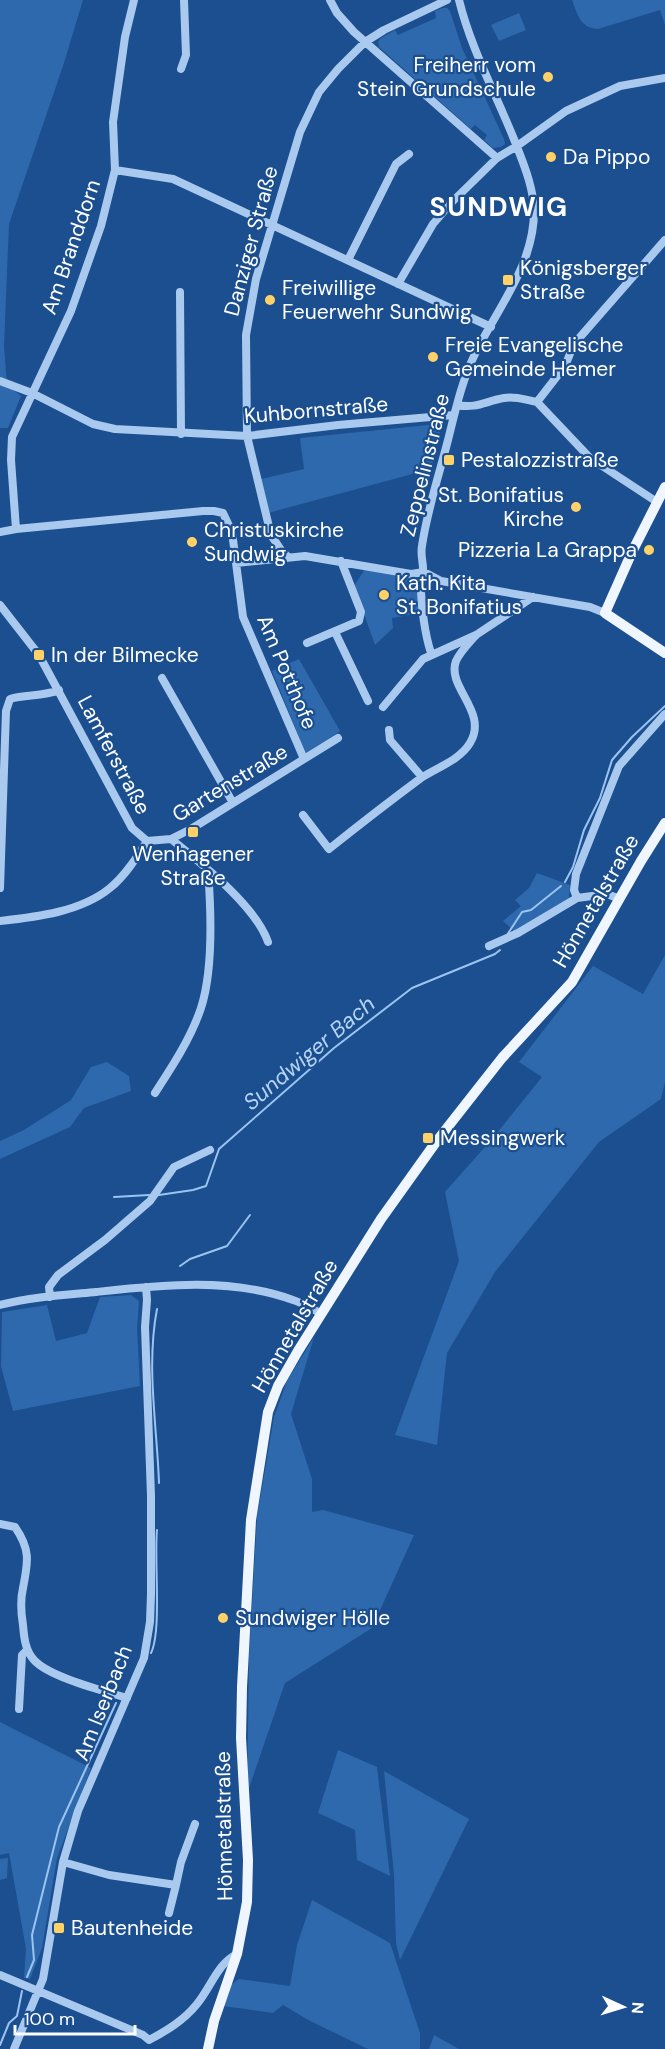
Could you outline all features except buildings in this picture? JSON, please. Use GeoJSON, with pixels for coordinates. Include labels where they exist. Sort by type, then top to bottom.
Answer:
{"type":"FeatureCollection","features":[{"type":"Feature","properties":{"kind":"main road"},"geometry":{"type":"LineString","coordinates":[[665,487],[605,613],[665,653]]}},
{"type":"Feature","properties":{"kind":"main road","name":"Hönnetalstraße"},"geometry":{"type":"LineString","coordinates":[[208,2049],[214,2020],[237,1954],[247,1902],[248,1860],[241,1738],[251,1520],[268,1412],[278,1386],[381,1219],[436,1142],[502,1058],[572,982],[665,823]]}},
{"type":"Feature","properties":{"kind":"street","name":"Am Branddorn"},"geometry":{"type":"LineString","coordinates":[[16,529],[10,460],[12,437],[71,311],[101,226],[115,170],[113,122],[125,37],[134,0]]}},
{"type":"Feature","properties":{"kind":"street"},"geometry":{"type":"LineString","coordinates":[[181,69],[186,55],[184,0]]}},
{"type":"Feature","properties":{"kind":"street"},"geometry":{"type":"LineString","coordinates":[[330,0],[337,13],[365,42],[497,158]]}},
{"type":"Feature","properties":{"kind":"street","name":"Danziger Straße"},"geometry":{"type":"LineString","coordinates":[[288,557],[271,535],[247,436],[245,358],[247,324],[256,279],[304,122],[320,92],[338,69],[365,42],[384,30],[447,0]]}},
{"type":"Feature","properties":{"kind":"street","name":"Zeppelinstraße"},"geometry":{"type":"LineString","coordinates":[[423,572],[422,546],[457,405],[474,355],[491,327],[534,237],[531,186],[517,147],[465,25],[459,0]]}},
{"type":"Feature","properties":{"kind":"street"},"geometry":{"type":"LineString","coordinates":[[398,284],[433,224],[497,158],[517,147],[566,111],[620,86],[665,78]]}},
{"type":"Feature","properties":{"kind":"street"},"geometry":{"type":"LineString","coordinates":[[348,260],[396,164],[409,154]]}},
{"type":"Feature","properties":{"kind":"street"},"geometry":{"type":"LineString","coordinates":[[115,170],[173,179],[491,327]]}},
{"type":"Feature","properties":{"kind":"street"},"geometry":{"type":"LineString","coordinates":[[537,402],[565,366],[574,344],[665,240]]}},
{"type":"Feature","properties":{"kind":"street"},"geometry":{"type":"LineString","coordinates":[[180,292],[181,434]]}},
{"type":"Feature","properties":{"kind":"street","name":"Kuhbornstraße"},"geometry":{"type":"LineString","coordinates":[[0,381],[32,393],[102,427],[115,429],[247,436],[338,425],[454,416]]}},
{"type":"Feature","properties":{"kind":"street"},"geometry":{"type":"LineString","coordinates":[[457,405],[472,408],[516,397],[537,402],[590,458],[657,502]]}},
{"type":"Feature","properties":{"kind":"street","name":"Am Potthofe"},"geometry":{"type":"LineString","coordinates":[[0,532],[214,511],[223,513],[232,532],[243,617],[304,759]]}},
{"type":"Feature","properties":{"kind":"street"},"geometry":{"type":"LineString","coordinates":[[236,562],[305,556],[411,574],[423,572],[441,581],[590,608],[605,613]]}},
{"type":"Feature","properties":{"kind":"street"},"geometry":{"type":"LineString","coordinates":[[307,643],[359,621],[362,612],[341,561]]}},
{"type":"Feature","properties":{"kind":"street"},"geometry":{"type":"LineString","coordinates":[[423,572],[421,586],[431,654]]}},
{"type":"Feature","properties":{"kind":"street"},"geometry":{"type":"LineString","coordinates":[[383,707],[423,659],[476,635],[533,597]]}},
{"type":"Feature","properties":{"kind":"street","name":"Lamferstraße"},"geometry":{"type":"LineString","coordinates":[[0,605],[34,646],[132,828],[147,841],[171,839]]}},
{"type":"Feature","properties":{"kind":"street"},"geometry":{"type":"LineString","coordinates":[[335,632],[368,701]]}},
{"type":"Feature","properties":{"kind":"street"},"geometry":{"type":"LineString","coordinates":[[303,815],[329,849],[422,777],[460,754],[470,743],[473,731],[471,707],[454,673],[457,659],[476,635]]}},
{"type":"Feature","properties":{"kind":"street"},"geometry":{"type":"LineString","coordinates":[[162,678],[233,804]]}},
{"type":"Feature","properties":{"kind":"street"},"geometry":{"type":"LineString","coordinates":[[0,888],[8,705],[10,699],[22,695],[46,696],[58,690]]}},
{"type":"Feature","properties":{"kind":"street"},"geometry":{"type":"LineString","coordinates":[[577,898],[574,890],[576,874],[619,766],[665,714]]}},
{"type":"Feature","properties":{"kind":"street"},"geometry":{"type":"LineString","coordinates":[[389,730],[390,740],[422,777]]}},
{"type":"Feature","properties":{"kind":"street","name":"Gartenstraße"},"geometry":{"type":"LineString","coordinates":[[171,839],[233,804],[338,738]]}},
{"type":"Feature","properties":{"kind":"street"},"geometry":{"type":"LineString","coordinates":[[171,839],[208,870],[244,906],[264,930],[268,942]]}},
{"type":"Feature","properties":{"kind":"street"},"geometry":{"type":"LineString","coordinates":[[0,921],[39,916],[88,902],[111,888],[147,841]]}},
{"type":"Feature","properties":{"kind":"street"},"geometry":{"type":"LineString","coordinates":[[155,1093],[186,1041],[201,1007],[209,960],[208,870]]}},
{"type":"Feature","properties":{"kind":"street"},"geometry":{"type":"LineString","coordinates":[[489,946],[518,933],[577,898],[607,894],[620,899]]}},
{"type":"Feature","properties":{"kind":"street"},"geometry":{"type":"LineString","coordinates":[[50,1297],[49,1287],[58,1275],[105,1240],[150,1201],[174,1167],[210,1150]]}},
{"type":"Feature","properties":{"kind":"street"},"geometry":{"type":"LineString","coordinates":[[0,1305],[24,1299],[146,1287],[211,1285],[254,1289],[295,1300],[322,1314]]}},
{"type":"Feature","properties":{"kind":"street","name":"Am Iserbach"},"geometry":{"type":"LineString","coordinates":[[14,2049],[44,1979],[63,1862],[78,1810],[144,1658],[151,1606],[152,1496],[146,1366],[146,1287]]}},
{"type":"Feature","properties":{"kind":"street"},"geometry":{"type":"LineString","coordinates":[[0,1524],[15,1527],[28,1553],[21,1608],[27,1650],[33,1659],[48,1670],[127,1698]]}},
{"type":"Feature","properties":{"kind":"street"},"geometry":{"type":"LineString","coordinates":[[19,1709],[22,1655],[27,1650]]}},
{"type":"Feature","properties":{"kind":"street"},"geometry":{"type":"LineString","coordinates":[[170,1913],[181,1862],[195,1824]]}},
{"type":"Feature","properties":{"kind":"street"},"geometry":{"type":"LineString","coordinates":[[63,1862],[109,1875],[176,1885]]}},
{"type":"Feature","properties":{"kind":"street"},"geometry":{"type":"LineString","coordinates":[[149,2040],[182,2020],[198,2003],[227,1959],[237,1954]]}},
{"type":"Feature","properties":{"kind":"street"},"geometry":{"type":"LineString","coordinates":[[0,1974],[143,2035],[149,2040]]}},
{"type":"Feature","properties":{"kind":"street"},"geometry":{"type":"LineString","coordinates":[[148,2049],[149,2040]]}},
{"type":"Feature","properties":{"kind":"shaded area"},"geometry":{"type":"Polygon","coordinates":[[[0,0],[83,0],[9,224],[4,346],[7,385],[21,396],[8,428],[0,428],[0,0]]]}},
{"type":"Feature","properties":{"kind":"shaded area"},"geometry":{"type":"Polygon","coordinates":[[[572,0],[665,0],[665,25],[660,10],[598,29],[592,28],[583,23],[578,16],[572,0]]]}},
{"type":"Feature","properties":{"kind":"shaded area"},"geometry":{"type":"Polygon","coordinates":[[[443,8],[450,11],[462,48],[504,139],[505,144],[501,147],[493,148],[484,140],[487,135],[475,125],[471,129],[379,47],[378,42],[381,38],[395,30],[398,35],[436,18],[435,11],[443,8]]]}},
{"type":"Feature","properties":{"kind":"shaded area"},"geometry":{"type":"Polygon","coordinates":[[[519,13],[526,30],[499,41],[491,25],[519,13]]]}},
{"type":"Feature","properties":{"kind":"shaded area"},"geometry":{"type":"Polygon","coordinates":[[[438,424],[441,428],[431,469],[268,513],[261,479],[304,469],[300,438],[438,424]]]}},
{"type":"Feature","properties":{"kind":"shaded area"},"geometry":{"type":"Polygon","coordinates":[[[365,569],[411,577],[419,584],[422,613],[392,618],[393,628],[375,645],[354,586],[365,569]]]}},
{"type":"Feature","properties":{"kind":"shaded area"},"geometry":{"type":"Polygon","coordinates":[[[299,659],[340,731],[306,754],[272,671],[299,659]]]}},
{"type":"Feature","properties":{"kind":"shaded area"},"geometry":{"type":"Polygon","coordinates":[[[537,873],[570,885],[569,898],[514,931],[503,921],[521,906],[515,900],[529,888],[537,873]]]}},
{"type":"Feature","properties":{"kind":"shaded area"},"geometry":{"type":"Polygon","coordinates":[[[665,955],[665,1082],[661,1099],[599,1142],[495,1272],[447,1353],[437,1445],[395,1435],[459,1261],[445,1192],[542,1077],[519,1062],[593,966],[643,994],[665,955]]]}},
{"type":"Feature","properties":{"kind":"shaded area"},"geometry":{"type":"Polygon","coordinates":[[[107,1062],[129,1076],[131,1091],[84,1108],[70,1127],[0,1159],[0,1141],[24,1130],[71,1100],[91,1067],[107,1062]]]}},
{"type":"Feature","properties":{"kind":"shaded area"},"geometry":{"type":"Polygon","coordinates":[[[131,1295],[139,1301],[137,1329],[140,1386],[13,1411],[1,1366],[2,1312],[47,1305],[56,1341],[87,1333],[100,1297],[131,1295]]]}},
{"type":"Feature","properties":{"kind":"shaded area"},"geometry":{"type":"Polygon","coordinates":[[[314,1337],[291,1414],[312,1479],[312,1512],[323,1510],[414,1535],[372,1628],[285,1683],[247,1794],[249,1657],[257,1517],[274,1417],[287,1381],[314,1337]]]}},
{"type":"Feature","properties":{"kind":"shaded area"},"geometry":{"type":"Polygon","coordinates":[[[0,1722],[91,1768],[57,1858],[42,1948],[30,1979],[24,1978],[26,1949],[9,1853],[0,1855],[0,1722]]]}},
{"type":"Feature","properties":{"kind":"shaded area"},"geometry":{"type":"Polygon","coordinates":[[[338,1750],[377,1767],[390,1876],[357,1860],[355,1830],[318,1813],[338,1750]]]}},
{"type":"Feature","properties":{"kind":"shaded area"},"geometry":{"type":"Polygon","coordinates":[[[384,1771],[469,1819],[400,1960],[396,1943],[394,1875],[384,1771]]]}},
{"type":"Feature","properties":{"kind":"shaded area"},"geometry":{"type":"Polygon","coordinates":[[[8,1858],[7,1878],[0,1880],[0,1859],[8,1858]]]}},
{"type":"Feature","properties":{"kind":"shaded area"},"geometry":{"type":"Polygon","coordinates":[[[312,1900],[390,1943],[420,2033],[420,2049],[368,2049],[283,2005],[273,2013],[223,2006],[229,1986],[239,1979],[290,1986],[297,1945],[312,1900]]]}},
{"type":"Feature","properties":{"kind":"shaded area"},"geometry":{"type":"Polygon","coordinates":[[[434,2035],[459,2049],[429,2049],[434,2035]]]}},
{"type":"Feature","properties":{"kind":"waterway","name":"Sundwiger Bach"},"geometry":{"type":"LineString","coordinates":[[565,882],[573,867],[584,830],[600,798],[612,760],[632,737],[665,706]]}},
{"type":"Feature","properties":{"kind":"waterway","name":"Sundwiger Bach"},"geometry":{"type":"LineString","coordinates":[[507,935],[522,912],[531,910],[561,886]]}},
{"type":"Feature","properties":{"kind":"waterway","name":"Sundwiger Bach"},"geometry":{"type":"LineString","coordinates":[[159,1195],[206,1186],[219,1149],[334,1048],[412,988],[500,950]]}},
{"type":"Feature","properties":{"kind":"waterway","name":"Sundwiger Bach"},"geometry":{"type":"LineString","coordinates":[[114,1197],[149,1195]]}},
{"type":"Feature","properties":{"kind":"waterway","name":"Sundwiger Bach"},"geometry":{"type":"LineString","coordinates":[[180,1266],[190,1259],[227,1246],[250,1215]]}},
{"type":"Feature","properties":{"kind":"waterway"},"geometry":{"type":"LineString","coordinates":[[157,1309],[152,1374],[159,1483]]}},
{"type":"Feature","properties":{"kind":"waterway"},"geometry":{"type":"LineString","coordinates":[[151,1653],[157,1612],[157,1530]]}},
{"type":"Feature","properties":{"kind":"waterway"},"geometry":{"type":"LineString","coordinates":[[27,1977],[34,1960],[32,1935],[59,1827],[116,1703]]}},
{"type":"Feature","properties":{"kind":"waterway"},"geometry":{"type":"LineString","coordinates":[[0,2045],[9,2023],[17,2016],[22,1991]]}},
{"type":"Feature","properties":{"kind":"place","name":"Freiherr vom Stein Grundschule"},"geometry":{"type":"Point","coordinates":[548,77]}},
{"type":"Feature","properties":{"kind":"place","name":"Da Pippo"},"geometry":{"type":"Point","coordinates":[551,157]}},
{"type":"Feature","properties":{"kind":"place","name":"Königsberger Straße"},"geometry":{"type":"Point","coordinates":[508,280]}},
{"type":"Feature","properties":{"kind":"place","name":"Freiwillige Feuerwehr Sundwig"},"geometry":{"type":"Point","coordinates":[270,300]}},
{"type":"Feature","properties":{"kind":"place","name":"Freie Evangelische Gemeinde Hemer"},"geometry":{"type":"Point","coordinates":[433,357]}},
{"type":"Feature","properties":{"kind":"place","name":"Pestalozzistraße"},"geometry":{"type":"Point","coordinates":[449,460]}},
{"type":"Feature","properties":{"kind":"place","name":"St. Bonifatius Kirche"},"geometry":{"type":"Point","coordinates":[576,507]}},
{"type":"Feature","properties":{"kind":"place","name":"Christuskirche Sundwig"},"geometry":{"type":"Point","coordinates":[192,542]}},
{"type":"Feature","properties":{"kind":"place","name":"Pizzeria La Grappa"},"geometry":{"type":"Point","coordinates":[649,550]}},
{"type":"Feature","properties":{"kind":"place","name":"Kath. Kita St. Bonifatius"},"geometry":{"type":"Point","coordinates":[384,595]}},
{"type":"Feature","properties":{"kind":"place","name":"In der Bilmecke"},"geometry":{"type":"Point","coordinates":[39,655]}},
{"type":"Feature","properties":{"kind":"place","name":"Wenhagener Straße"},"geometry":{"type":"Point","coordinates":[193,832]}},
{"type":"Feature","properties":{"kind":"place","name":"Messingwerk"},"geometry":{"type":"Point","coordinates":[428,1138]}},
{"type":"Feature","properties":{"kind":"place","name":"Sundwiger Hölle"},"geometry":{"type":"Point","coordinates":[223,1618]}},
{"type":"Feature","properties":{"kind":"place","name":"Bautenheide"},"geometry":{"type":"Point","coordinates":[59,1928]}},
{"type":"Feature","properties":{"kind":"district","name":"SUNDWIG"},"geometry":{"type":"Point","coordinates":[499,206]}}]}
